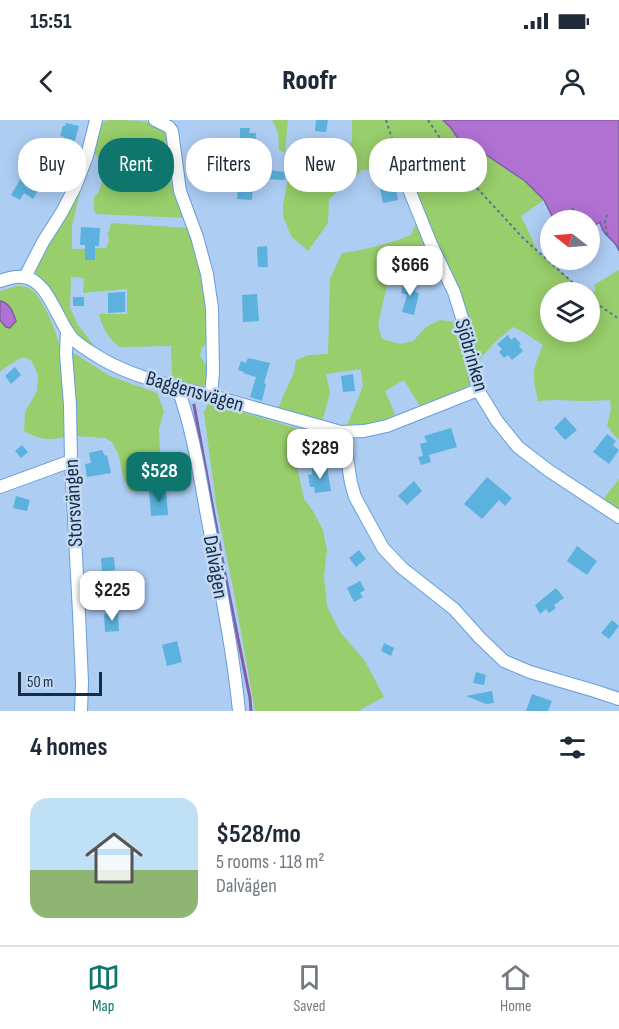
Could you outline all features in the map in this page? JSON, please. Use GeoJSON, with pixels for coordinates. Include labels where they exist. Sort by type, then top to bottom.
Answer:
{"type":"FeatureCollection","features":[{"type":"Feature","properties":{"kind":"street"},"geometry":{"type":"LineString","coordinates":[[0,281],[25,277],[75,188],[87,156],[96,120]]}},
{"type":"Feature","properties":{"kind":"street"},"geometry":{"type":"LineString","coordinates":[[154,120],[169,127],[172,131],[180,191],[197,237],[207,274],[212,308],[211,396]]}},
{"type":"Feature","properties":{"kind":"street","name":"Sjöbrinken"},"geometry":{"type":"LineString","coordinates":[[410,192],[454,292],[463,321],[478,390],[497,422],[518,447],[548,470],[619,517]]}},
{"type":"Feature","properties":{"kind":"street","name":"Baggensvägen"},"geometry":{"type":"LineString","coordinates":[[25,277],[37,283],[47,294],[67,331],[78,343],[117,367],[178,388],[341,432]]}},
{"type":"Feature","properties":{"kind":"street","name":"Storsvängen"},"geometry":{"type":"LineString","coordinates":[[67,331],[66,354],[80,612],[81,711]]}},
{"type":"Feature","properties":{"kind":"street","name":"Dalvägen"},"geometry":{"type":"LineString","coordinates":[[178,388],[191,431],[227,625],[239,711]]}},
{"type":"Feature","properties":{"kind":"street"},"geometry":{"type":"LineString","coordinates":[[478,390],[387,426],[364,431],[341,432],[356,497],[383,548],[402,568],[454,609],[504,661],[530,672],[619,699]]}},
{"type":"Feature","properties":{"kind":"street"},"geometry":{"type":"LineString","coordinates":[[0,487],[71,461]]}},
{"type":"Feature","properties":{"kind":"path"},"geometry":{"type":"LineString","coordinates":[[387,120],[392,138]]}},
{"type":"Feature","properties":{"kind":"path"},"geometry":{"type":"LineString","coordinates":[[428,120],[465,174],[524,239],[572,282]]}},
{"type":"Feature","properties":{"kind":"path"},"geometry":{"type":"LineString","coordinates":[[607,235],[605,221],[609,213]]}},
{"type":"Feature","properties":{"kind":"path"},"geometry":{"type":"LineString","coordinates":[[600,306],[619,319]]}},
{"type":"Feature","properties":{"kind":"green space"},"geometry":{"type":"Polygon","coordinates":[[[128,120],[155,124],[163,128],[169,138],[98,138],[98,158],[95,154],[96,139],[104,121],[128,120]]]}},
{"type":"Feature","properties":{"kind":"green space"},"geometry":{"type":"Polygon","coordinates":[[[272,120],[288,120],[284,152],[279,150],[278,132],[272,120]]]}},
{"type":"Feature","properties":{"kind":"green space"},"geometry":{"type":"Polygon","coordinates":[[[352,120],[443,120],[458,138],[369,138],[369,170],[362,170],[357,174],[357,138],[352,138],[352,120]]]}},
{"type":"Feature","properties":{"kind":"green space"},"geometry":{"type":"Polygon","coordinates":[[[487,155],[525,181],[544,200],[521,216],[540,254],[540,270],[559,270],[573,282],[540,282],[540,342],[600,342],[599,282],[619,270],[619,440],[607,425],[611,409],[610,400],[538,401],[534,372],[543,345],[525,333],[513,327],[496,341],[478,361],[467,318],[441,271],[427,271],[406,266],[393,272],[387,285],[378,325],[382,339],[401,344],[413,341],[426,327],[440,320],[459,322],[474,383],[421,408],[404,380],[385,391],[395,414],[378,422],[346,428],[363,386],[361,369],[326,374],[330,393],[322,423],[277,410],[294,372],[296,360],[309,355],[328,354],[330,279],[342,253],[377,246],[411,235],[422,210],[415,192],[487,192],[487,155]]]}},
{"type":"Feature","properties":{"kind":"green space"},"geometry":{"type":"Polygon","coordinates":[[[174,183],[186,218],[96,214],[94,197],[98,192],[174,192],[174,183]]]}},
{"type":"Feature","properties":{"kind":"green space"},"geometry":{"type":"Polygon","coordinates":[[[78,192],[80,192],[72,226],[72,249],[106,248],[109,240],[107,233],[111,223],[189,228],[204,299],[206,344],[200,356],[208,374],[206,383],[199,387],[193,386],[172,377],[171,346],[120,347],[109,337],[99,314],[127,314],[127,289],[83,293],[84,278],[71,277],[70,308],[78,325],[96,348],[70,327],[34,270],[78,192]]]}},
{"type":"Feature","properties":{"kind":"green space"},"geometry":{"type":"Polygon","coordinates":[[[285,192],[337,192],[329,199],[328,223],[308,251],[291,236],[283,216],[285,192]]]}},
{"type":"Feature","properties":{"kind":"green space"},"geometry":{"type":"Polygon","coordinates":[[[17,286],[33,290],[39,297],[58,339],[62,356],[64,437],[43,438],[24,431],[25,412],[37,391],[38,375],[31,360],[22,357],[0,372],[0,291],[17,286]]]}},
{"type":"Feature","properties":{"kind":"green space"},"geometry":{"type":"Polygon","coordinates":[[[72,352],[110,376],[157,393],[164,411],[159,429],[161,477],[142,489],[130,491],[112,442],[105,438],[77,436],[72,352]]]}},
{"type":"Feature","properties":{"kind":"green space"},"geometry":{"type":"Polygon","coordinates":[[[209,402],[336,440],[339,461],[297,466],[304,499],[323,530],[327,550],[324,576],[327,606],[340,632],[365,661],[384,697],[358,711],[255,711],[216,504],[204,412],[209,402]]]}},
{"type":"Feature","properties":{"kind":"green space"},"geometry":{"type":"Polygon","coordinates":[[[619,479],[619,511],[602,501],[619,479]]]}},
{"type":"Feature","properties":{"kind":"shaded area"},"geometry":{"type":"Polygon","coordinates":[[[443,120],[619,120],[619,251],[604,231],[600,222],[600,210],[549,210],[544,200],[525,181],[487,155],[487,138],[458,138],[443,120]]]}},
{"type":"Feature","properties":{"kind":"shaded area"},"geometry":{"type":"Polygon","coordinates":[[[0,301],[9,306],[15,318],[16,321],[10,328],[0,320],[0,301]]]}},
{"type":"Feature","properties":{"kind":"building"},"geometry":{"type":"Polygon","coordinates":[[[316,120],[328,120],[326,132],[315,131],[316,120]]]}},
{"type":"Feature","properties":{"kind":"building"},"geometry":{"type":"Polygon","coordinates":[[[66,123],[79,126],[76,138],[60,136],[66,123]]]}},
{"type":"Feature","properties":{"kind":"building"},"geometry":{"type":"Polygon","coordinates":[[[240,128],[250,128],[249,133],[256,133],[256,138],[240,138],[240,128]]]}},
{"type":"Feature","properties":{"kind":"building"},"geometry":{"type":"Polygon","coordinates":[[[272,171],[284,172],[284,180],[272,179],[272,171]]]}},
{"type":"Feature","properties":{"kind":"building"},"geometry":{"type":"Polygon","coordinates":[[[18,183],[18,192],[37,192],[33,199],[24,193],[20,200],[11,195],[18,183]]]}},
{"type":"Feature","properties":{"kind":"building"},"geometry":{"type":"Polygon","coordinates":[[[238,192],[253,192],[252,200],[237,199],[238,192]]]}},
{"type":"Feature","properties":{"kind":"building"},"geometry":{"type":"Polygon","coordinates":[[[381,192],[397,192],[398,200],[383,203],[381,192]]]}},
{"type":"Feature","properties":{"kind":"building"},"geometry":{"type":"Polygon","coordinates":[[[81,227],[100,228],[99,246],[95,246],[95,260],[85,260],[85,245],[80,245],[81,227]]]}},
{"type":"Feature","properties":{"kind":"building"},"geometry":{"type":"Polygon","coordinates":[[[267,246],[268,267],[258,267],[257,247],[267,246]]]}},
{"type":"Feature","properties":{"kind":"building"},"geometry":{"type":"Polygon","coordinates":[[[405,280],[417,283],[415,292],[419,293],[414,315],[402,312],[407,295],[401,293],[405,280]]]}},
{"type":"Feature","properties":{"kind":"building"},"geometry":{"type":"Polygon","coordinates":[[[125,292],[125,312],[108,313],[108,293],[125,292]]]}},
{"type":"Feature","properties":{"kind":"building"},"geometry":{"type":"Polygon","coordinates":[[[257,294],[259,321],[243,322],[242,295],[257,294]]]}},
{"type":"Feature","properties":{"kind":"building"},"geometry":{"type":"Polygon","coordinates":[[[73,297],[84,297],[84,306],[73,306],[73,297]]]}},
{"type":"Feature","properties":{"kind":"building"},"geometry":{"type":"Polygon","coordinates":[[[508,335],[511,340],[515,337],[523,351],[512,360],[508,355],[504,358],[499,352],[502,349],[497,344],[508,335]]]}},
{"type":"Feature","properties":{"kind":"building"},"geometry":{"type":"Polygon","coordinates":[[[248,358],[270,363],[262,401],[250,397],[256,377],[238,370],[241,361],[246,363],[248,358]]]}},
{"type":"Feature","properties":{"kind":"building"},"geometry":{"type":"Polygon","coordinates":[[[15,367],[21,375],[11,384],[5,376],[15,367]]]}},
{"type":"Feature","properties":{"kind":"building"},"geometry":{"type":"Polygon","coordinates":[[[353,374],[355,391],[343,392],[341,376],[353,374]]]}},
{"type":"Feature","properties":{"kind":"building"},"geometry":{"type":"Polygon","coordinates":[[[565,417],[577,430],[565,440],[554,428],[565,417]]]}},
{"type":"Feature","properties":{"kind":"building"},"geometry":{"type":"Polygon","coordinates":[[[451,428],[457,447],[429,455],[431,462],[421,465],[418,457],[423,456],[420,444],[427,442],[424,436],[451,428]]]}},
{"type":"Feature","properties":{"kind":"building"},"geometry":{"type":"Polygon","coordinates":[[[607,434],[616,441],[613,445],[619,450],[609,464],[593,452],[607,434]]]}},
{"type":"Feature","properties":{"kind":"building"},"geometry":{"type":"Polygon","coordinates":[[[22,445],[28,452],[21,458],[15,451],[22,445]]]}},
{"type":"Feature","properties":{"kind":"building"},"geometry":{"type":"Polygon","coordinates":[[[102,450],[105,456],[107,455],[111,473],[87,477],[85,464],[91,463],[89,453],[102,450]]]}},
{"type":"Feature","properties":{"kind":"building"},"geometry":{"type":"Polygon","coordinates":[[[327,466],[331,491],[315,493],[314,487],[310,487],[308,475],[312,474],[312,468],[327,466]]]}},
{"type":"Feature","properties":{"kind":"building"},"geometry":{"type":"Polygon","coordinates":[[[487,477],[512,498],[505,506],[499,500],[482,519],[464,504],[487,477]]]}},
{"type":"Feature","properties":{"kind":"building"},"geometry":{"type":"Polygon","coordinates":[[[414,481],[422,491],[407,505],[398,496],[414,481]]]}},
{"type":"Feature","properties":{"kind":"building"},"geometry":{"type":"Polygon","coordinates":[[[166,489],[168,515],[151,516],[149,491],[166,489]]]}},
{"type":"Feature","properties":{"kind":"building"},"geometry":{"type":"Polygon","coordinates":[[[16,496],[30,500],[27,511],[13,508],[16,496]]]}},
{"type":"Feature","properties":{"kind":"building"},"geometry":{"type":"Polygon","coordinates":[[[577,546],[597,561],[587,575],[567,561],[577,546]]]}},
{"type":"Feature","properties":{"kind":"building"},"geometry":{"type":"Polygon","coordinates":[[[359,550],[366,559],[356,567],[349,558],[359,550]]]}},
{"type":"Feature","properties":{"kind":"building"},"geometry":{"type":"Polygon","coordinates":[[[114,557],[115,570],[102,571],[101,558],[114,557]]]}},
{"type":"Feature","properties":{"kind":"building"},"geometry":{"type":"Polygon","coordinates":[[[360,581],[365,590],[360,593],[363,597],[354,602],[347,588],[360,581]]]}},
{"type":"Feature","properties":{"kind":"building"},"geometry":{"type":"Polygon","coordinates":[[[556,588],[564,598],[554,605],[556,608],[549,613],[546,609],[540,614],[535,605],[556,588]]]}},
{"type":"Feature","properties":{"kind":"building"},"geometry":{"type":"Polygon","coordinates":[[[118,613],[119,631],[105,632],[104,614],[118,613]]]}},
{"type":"Feature","properties":{"kind":"building"},"geometry":{"type":"Polygon","coordinates":[[[612,620],[619,626],[609,639],[601,633],[612,620]]]}},
{"type":"Feature","properties":{"kind":"building"},"geometry":{"type":"Polygon","coordinates":[[[177,641],[182,662],[167,666],[162,645],[177,641]]]}},
{"type":"Feature","properties":{"kind":"building"},"geometry":{"type":"Polygon","coordinates":[[[384,643],[394,648],[391,656],[381,651],[384,643]]]}},
{"type":"Feature","properties":{"kind":"building"},"geometry":{"type":"Polygon","coordinates":[[[476,672],[486,675],[484,685],[473,683],[476,672]]]}},
{"type":"Feature","properties":{"kind":"building"},"geometry":{"type":"Polygon","coordinates":[[[492,691],[494,703],[486,704],[466,696],[492,691]]]}},
{"type":"Feature","properties":{"kind":"building"},"geometry":{"type":"Polygon","coordinates":[[[532,694],[552,701],[548,711],[526,711],[532,694]]]}},
{"type":"Feature","properties":{"kind":"waterway"},"geometry":{"type":"LineString","coordinates":[[194,405],[251,711]]}}]}
